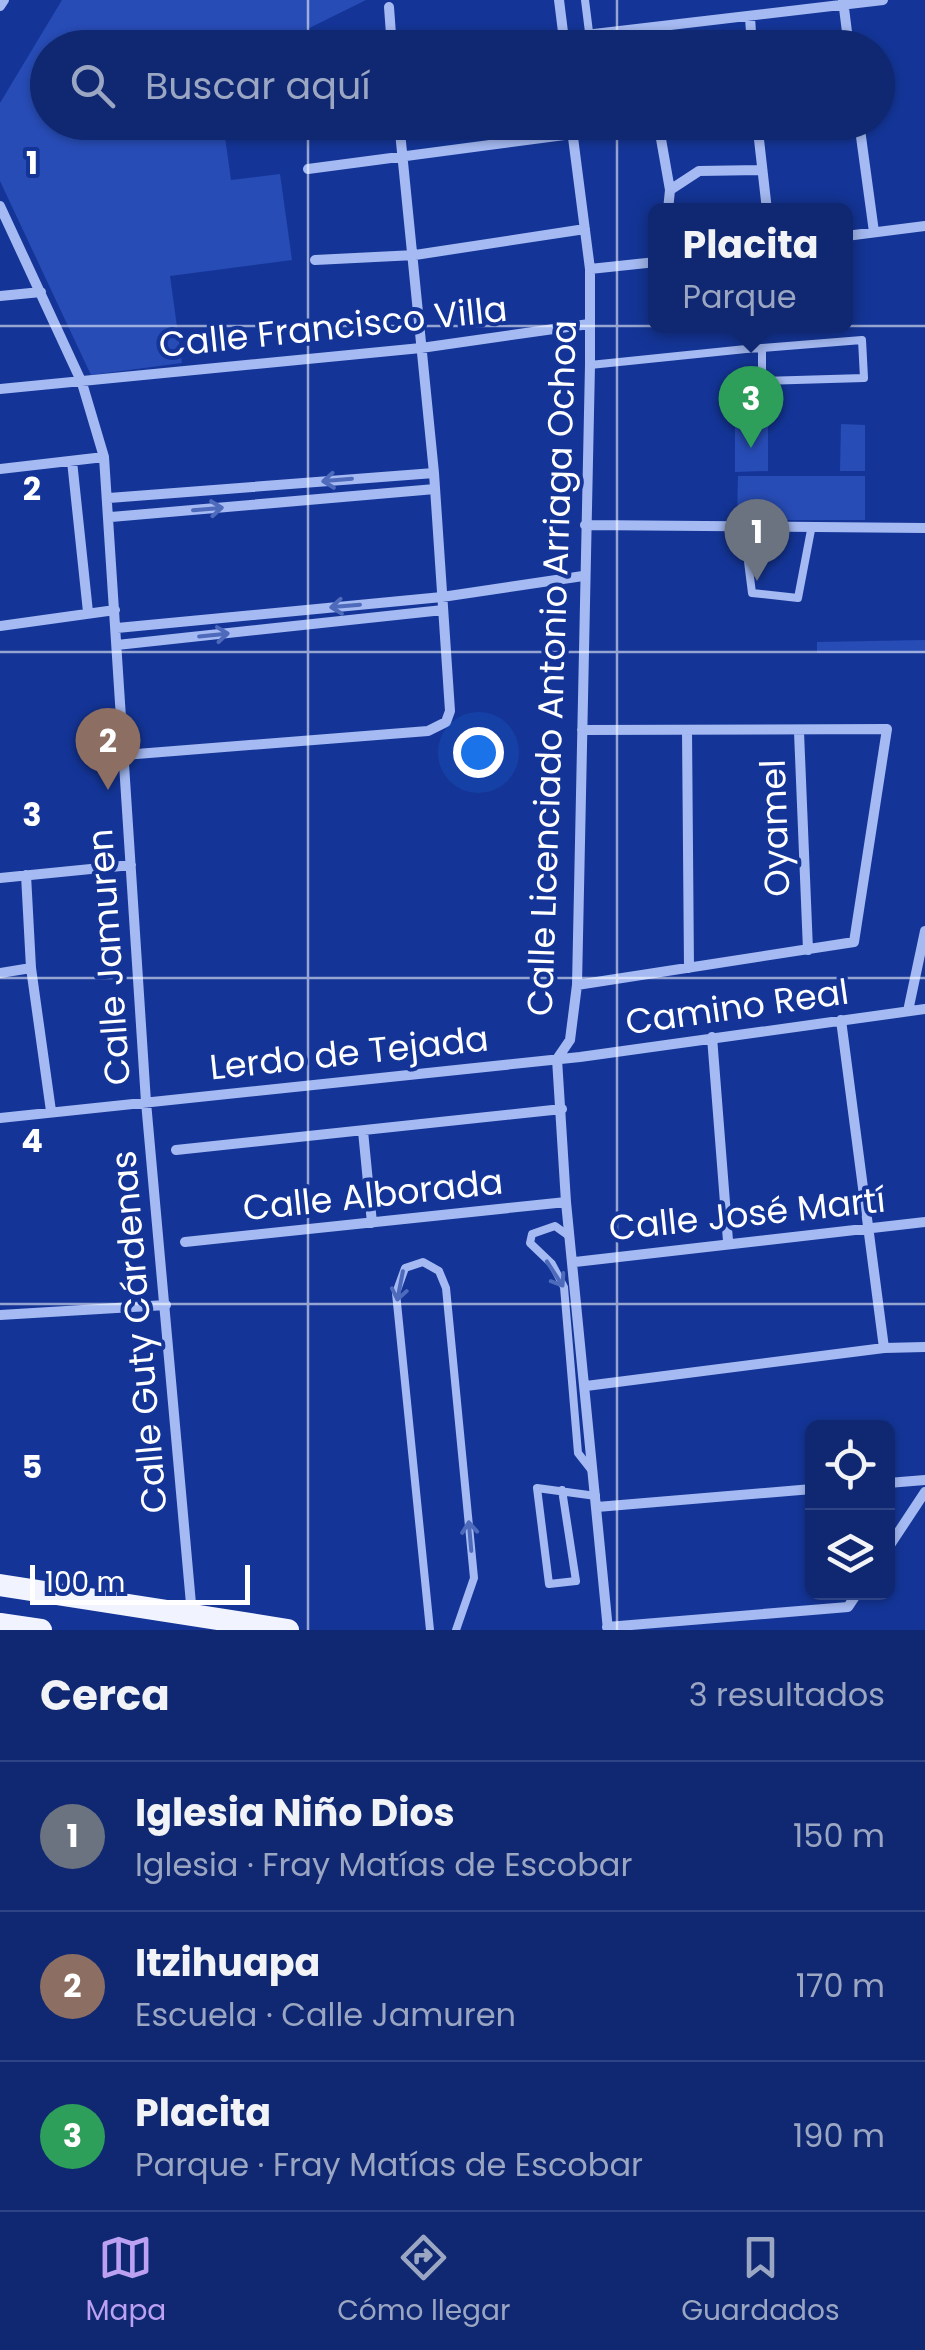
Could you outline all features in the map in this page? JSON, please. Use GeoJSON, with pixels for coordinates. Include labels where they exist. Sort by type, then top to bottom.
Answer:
{"type":"FeatureCollection","features":[{"type":"Feature","properties":{"kind":"main road"},"geometry":{"type":"LineString","coordinates":[[0,1585],[288,1630]]}},
{"type":"Feature","properties":{"kind":"main road"},"geometry":{"type":"LineString","coordinates":[[0,1624],[41,1630]]}},
{"type":"Feature","properties":{"kind":"street"},"geometry":{"type":"LineString","coordinates":[[560,0],[564,30]]}},
{"type":"Feature","properties":{"kind":"street"},"geometry":{"type":"LineString","coordinates":[[610,30],[882,0]]}},
{"type":"Feature","properties":{"kind":"street"},"geometry":{"type":"LineString","coordinates":[[843,3],[847,30]]}},
{"type":"Feature","properties":{"kind":"street"},"geometry":{"type":"LineString","coordinates":[[388,7],[390,30]]}},
{"type":"Feature","properties":{"kind":"street"},"geometry":{"type":"LineString","coordinates":[[750,17],[751,30]]}},
{"type":"Feature","properties":{"kind":"street"},"geometry":{"type":"LineString","coordinates":[[124,756],[428,731],[446,722],[450,711],[434,473],[400,140]]}},
{"type":"Feature","properties":{"kind":"street"},"geometry":{"type":"LineString","coordinates":[[308,169],[504,140]]}},
{"type":"Feature","properties":{"kind":"street","name":"Calle Licenciado Antonio Arriaga Ochoa"},"geometry":{"type":"LineString","coordinates":[[574,140],[590,269],[590,366],[576,985],[570,1040],[557,1059],[566,1202],[575,1262],[608,1629]]}},
{"type":"Feature","properties":{"kind":"street"},"geometry":{"type":"LineString","coordinates":[[661,140],[669,203]]}},
{"type":"Feature","properties":{"kind":"street"},"geometry":{"type":"LineString","coordinates":[[758,140],[766,203]]}},
{"type":"Feature","properties":{"kind":"street"},"geometry":{"type":"LineString","coordinates":[[861,140],[874,232]]}},
{"type":"Feature","properties":{"kind":"street"},"geometry":{"type":"LineString","coordinates":[[670,190],[699,171],[760,170]]}},
{"type":"Feature","properties":{"kind":"street","name":"Calle Jamuren"},"geometry":{"type":"LineString","coordinates":[[0,206],[82,383],[104,457],[111,517],[146,1102]]}},
{"type":"Feature","properties":{"kind":"street"},"geometry":{"type":"LineString","coordinates":[[853,235],[925,226]]}},
{"type":"Feature","properties":{"kind":"street"},"geometry":{"type":"LineString","coordinates":[[315,260],[415,256],[586,230]]}},
{"type":"Feature","properties":{"kind":"street"},"geometry":{"type":"LineString","coordinates":[[590,269],[648,263]]}},
{"type":"Feature","properties":{"kind":"street"},"geometry":{"type":"LineString","coordinates":[[0,296],[41,292]]}},
{"type":"Feature","properties":{"kind":"street","name":"Calle Francisco Villa"},"geometry":{"type":"LineString","coordinates":[[0,389],[421,348],[589,324]]}},
{"type":"Feature","properties":{"kind":"street"},"geometry":{"type":"LineString","coordinates":[[0,469],[104,457]]}},
{"type":"Feature","properties":{"kind":"street"},"geometry":{"type":"LineString","coordinates":[[72,461],[88,612]]}},
{"type":"Feature","properties":{"kind":"street"},"geometry":{"type":"LineString","coordinates":[[109,498],[434,473]]}},
{"type":"Feature","properties":{"kind":"street"},"geometry":{"type":"LineString","coordinates":[[264,486],[265,504]]}},
{"type":"Feature","properties":{"kind":"street"},"geometry":{"type":"LineString","coordinates":[[111,517],[435,490]]}},
{"type":"Feature","properties":{"kind":"street"},"geometry":{"type":"LineString","coordinates":[[585,526],[744,530],[925,528]]}},
{"type":"Feature","properties":{"kind":"street"},"geometry":{"type":"LineString","coordinates":[[116,628],[442,597],[583,576]]}},
{"type":"Feature","properties":{"kind":"street"},"geometry":{"type":"LineString","coordinates":[[0,626],[115,610]]}},
{"type":"Feature","properties":{"kind":"street"},"geometry":{"type":"LineString","coordinates":[[118,644],[443,610]]}},
{"type":"Feature","properties":{"kind":"street"},"geometry":{"type":"LineString","coordinates":[[280,612],[280,628]]}},
{"type":"Feature","properties":{"kind":"street"},"geometry":{"type":"LineString","coordinates":[[582,730],[799,732]]}},
{"type":"Feature","properties":{"kind":"street"},"geometry":{"type":"LineString","coordinates":[[686,730],[689,968]]}},
{"type":"Feature","properties":{"kind":"street","name":"Oyamel"},"geometry":{"type":"LineString","coordinates":[[887,730],[854,942],[808,950],[799,732],[887,730]]}},
{"type":"Feature","properties":{"kind":"street"},"geometry":{"type":"LineString","coordinates":[[0,878],[131,864]]}},
{"type":"Feature","properties":{"kind":"street"},"geometry":{"type":"LineString","coordinates":[[26,875],[31,968],[51,1111]]}},
{"type":"Feature","properties":{"kind":"street"},"geometry":{"type":"LineString","coordinates":[[908,1010],[925,931]]}},
{"type":"Feature","properties":{"kind":"street"},"geometry":{"type":"LineString","coordinates":[[576,985],[808,950]]}},
{"type":"Feature","properties":{"kind":"street"},"geometry":{"type":"LineString","coordinates":[[0,973],[31,968]]}},
{"type":"Feature","properties":{"kind":"street","name":"Camino Real"},"geometry":{"type":"LineString","coordinates":[[557,1059],[925,1009]]}},
{"type":"Feature","properties":{"kind":"street"},"geometry":{"type":"LineString","coordinates":[[841,1020],[884,1348]]}},
{"type":"Feature","properties":{"kind":"street"},"geometry":{"type":"LineString","coordinates":[[712,1037],[728,1241]]}},
{"type":"Feature","properties":{"kind":"street","name":"Lerdo de Tejada"},"geometry":{"type":"LineString","coordinates":[[0,1118],[557,1059]]}},
{"type":"Feature","properties":{"kind":"street","name":"Calle Guty Cárdenas"},"geometry":{"type":"LineString","coordinates":[[146,1102],[192,1616]]}},
{"type":"Feature","properties":{"kind":"street"},"geometry":{"type":"LineString","coordinates":[[176,1150],[562,1110]]}},
{"type":"Feature","properties":{"kind":"street"},"geometry":{"type":"LineString","coordinates":[[363,1131],[372,1223]]}},
{"type":"Feature","properties":{"kind":"street","name":"Calle Alborada"},"geometry":{"type":"LineString","coordinates":[[184,1242],[566,1202]]}},
{"type":"Feature","properties":{"kind":"street","name":"Calle José Martí"},"geometry":{"type":"LineString","coordinates":[[575,1262],[728,1241],[925,1222]]}},
{"type":"Feature","properties":{"kind":"street"},"geometry":{"type":"LineString","coordinates":[[0,1315],[166,1305]]}},
{"type":"Feature","properties":{"kind":"street"},"geometry":{"type":"LineString","coordinates":[[586,1386],[925,1346]]}},
{"type":"Feature","properties":{"kind":"street"},"geometry":{"type":"LineString","coordinates":[[895,1482],[925,1480]]}},
{"type":"Feature","properties":{"kind":"street"},"geometry":{"type":"LineString","coordinates":[[596,1501],[805,1489]]}},
{"type":"Feature","properties":{"kind":"street"},"geometry":{"type":"LineString","coordinates":[[895,1537],[925,1492]]}},
{"type":"Feature","properties":{"kind":"street"},"geometry":{"type":"LineString","coordinates":[[608,1629],[848,1607],[853,1600]]}},
{"type":"Feature","properties":{"kind":"lane"},"geometry":{"type":"LineString","coordinates":[[585,0],[589,30]]}},
{"type":"Feature","properties":{"kind":"lane"},"geometry":{"type":"LineString","coordinates":[[590,366],[762,348],[862,340],[864,378],[762,382],[762,348]]}},
{"type":"Feature","properties":{"kind":"lane"},"geometry":{"type":"LineString","coordinates":[[744,530],[752,593],[798,598],[811,530]]}},
{"type":"Feature","properties":{"kind":"lane"},"geometry":{"type":"LineString","coordinates":[[572,1239],[554,1226],[532,1234],[530,1243],[552,1264],[564,1287],[578,1453],[594,1473]]}},
{"type":"Feature","properties":{"kind":"lane"},"geometry":{"type":"LineString","coordinates":[[430,1630],[396,1293],[405,1268],[423,1262],[439,1272],[446,1288],[474,1578],[456,1630]]}},
{"type":"Feature","properties":{"kind":"lane"},"geometry":{"type":"LineString","coordinates":[[562,1490],[576,1581],[549,1584],[537,1488],[562,1490],[596,1501]]}},
{"type":"Feature","properties":{"kind":"shaded area"},"geometry":{"type":"Polygon","coordinates":[[[62,0],[366,0],[305,30],[44,30],[62,0]]]}},
{"type":"Feature","properties":{"kind":"shaded area"},"geometry":{"type":"Polygon","coordinates":[[[30,53],[30,140],[225,140],[231,180],[280,174],[292,260],[170,276],[182,363],[91,375],[0,181],[0,103],[30,53]]]}},
{"type":"Feature","properties":{"kind":"shaded area"},"geometry":{"type":"Polygon","coordinates":[[[735,424],[768,424],[768,471],[735,472],[735,424]]]}},
{"type":"Feature","properties":{"kind":"shaded area"},"geometry":{"type":"Polygon","coordinates":[[[841,424],[865,425],[865,471],[840,471],[841,424]]]}},
{"type":"Feature","properties":{"kind":"shaded area"},"geometry":{"type":"Polygon","coordinates":[[[738,476],[865,476],[865,520],[737,520],[738,476]]]}},
{"type":"Feature","properties":{"kind":"shaded area"},"geometry":{"type":"Polygon","coordinates":[[[925,640],[925,653],[817,653],[817,642],[925,640]]]}},
{"type":"Feature","properties":{"kind":"place","name":"Placita"},"geometry":{"type":"Point","coordinates":[751,448]}},
{"type":"Feature","properties":{"kind":"place","name":"Iglesia Niño Dios"},"geometry":{"type":"Point","coordinates":[757,581]}},
{"type":"Feature","properties":{"kind":"place","name":"Itzihuapa"},"geometry":{"type":"Point","coordinates":[108,790]}}]}
